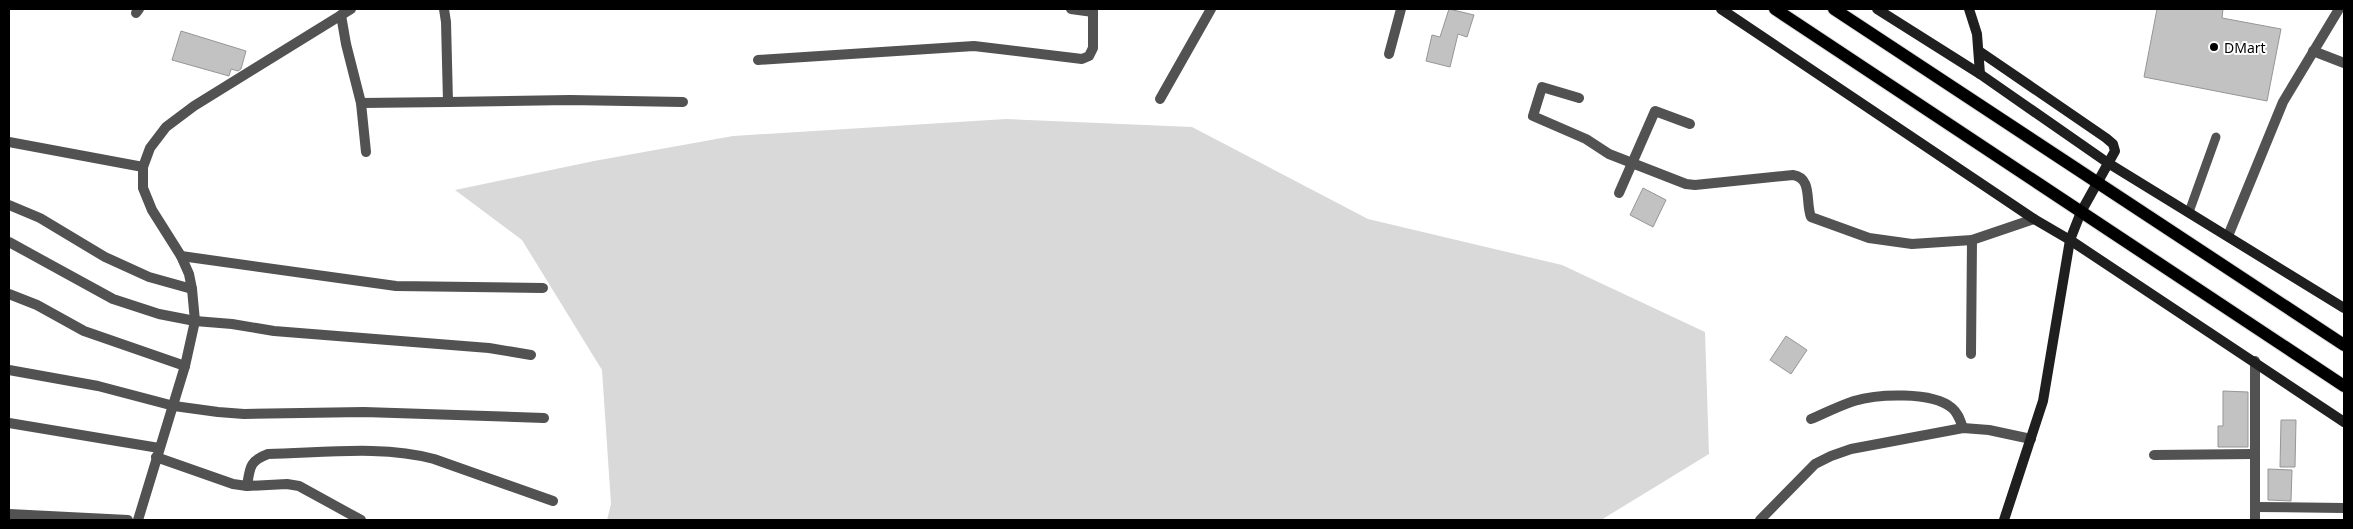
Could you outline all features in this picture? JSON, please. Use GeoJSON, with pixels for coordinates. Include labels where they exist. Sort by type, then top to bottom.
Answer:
{"type":"FeatureCollection","features":[{"type":"Feature","properties":{"kind":"main road"},"geometry":{"type":"LineString","coordinates":[[1775,9],[2344,386]]}},
{"type":"Feature","properties":{"kind":"main road"},"geometry":{"type":"LineString","coordinates":[[1834,9],[2344,345]]}},
{"type":"Feature","properties":{"kind":"street"},"geometry":{"type":"LineString","coordinates":[[138,520],[174,406],[195,321],[192,289],[181,256],[152,210],[143,188],[143,167],[150,148],[166,128],[194,106],[351,9]]}},
{"type":"Feature","properties":{"kind":"street"},"geometry":{"type":"LineString","coordinates":[[444,9],[448,102]]}},
{"type":"Feature","properties":{"kind":"street"},"geometry":{"type":"LineString","coordinates":[[758,60],[974,46],[1082,59],[1089,56],[1093,48],[1093,10],[1071,9]]}},
{"type":"Feature","properties":{"kind":"street"},"geometry":{"type":"LineString","coordinates":[[1160,98],[1211,9]]}},
{"type":"Feature","properties":{"kind":"street"},"geometry":{"type":"LineString","coordinates":[[1389,54],[1401,9]]}},
{"type":"Feature","properties":{"kind":"street"},"geometry":{"type":"LineString","coordinates":[[1722,9],[2034,219],[2070,240],[2344,422]]}},
{"type":"Feature","properties":{"kind":"street"},"geometry":{"type":"LineString","coordinates":[[1877,9],[1980,74],[2108,163],[2344,308]]}},
{"type":"Feature","properties":{"kind":"street"},"geometry":{"type":"LineString","coordinates":[[1969,9],[1977,34],[1980,74]]}},
{"type":"Feature","properties":{"kind":"street"},"geometry":{"type":"LineString","coordinates":[[2228,236],[2283,102],[2339,9]]}},
{"type":"Feature","properties":{"kind":"street"},"geometry":{"type":"LineString","coordinates":[[341,16],[361,103],[366,152]]}},
{"type":"Feature","properties":{"kind":"street"},"geometry":{"type":"LineString","coordinates":[[1979,51],[2106,138],[2113,144],[2115,151],[2081,212],[2070,240],[2043,401],[2007,519]]}},
{"type":"Feature","properties":{"kind":"street"},"geometry":{"type":"LineString","coordinates":[[2313,51],[2344,63]]}},
{"type":"Feature","properties":{"kind":"street"},"geometry":{"type":"LineString","coordinates":[[1580,98],[1542,87],[1534,116],[1586,139],[1609,154],[1695,185],[1793,175],[1800,176],[1807,186],[1809,210],[1812,217],[1879,241],[1912,244],[1972,240],[2034,219]]}},
{"type":"Feature","properties":{"kind":"street"},"geometry":{"type":"LineString","coordinates":[[361,103],[570,100],[683,102]]}},
{"type":"Feature","properties":{"kind":"street"},"geometry":{"type":"LineString","coordinates":[[1619,193],[1655,111],[1690,124]]}},
{"type":"Feature","properties":{"kind":"street"},"geometry":{"type":"LineString","coordinates":[[9,142],[143,167]]}},
{"type":"Feature","properties":{"kind":"street"},"geometry":{"type":"LineString","coordinates":[[9,205],[40,218],[105,257],[149,277],[192,289]]}},
{"type":"Feature","properties":{"kind":"street"},"geometry":{"type":"LineString","coordinates":[[1971,354],[1972,240]]}},
{"type":"Feature","properties":{"kind":"street"},"geometry":{"type":"LineString","coordinates":[[9,242],[113,299],[159,314],[195,321],[328,336],[489,348],[531,355]]}},
{"type":"Feature","properties":{"kind":"street"},"geometry":{"type":"LineString","coordinates":[[181,256],[396,286],[543,288]]}},
{"type":"Feature","properties":{"kind":"street"},"geometry":{"type":"LineString","coordinates":[[9,294],[37,305],[84,331],[185,366]]}},
{"type":"Feature","properties":{"kind":"street"},"geometry":{"type":"LineString","coordinates":[[2255,362],[2253,454],[2255,520]]}},
{"type":"Feature","properties":{"kind":"street"},"geometry":{"type":"LineString","coordinates":[[9,370],[98,386],[174,406],[244,414],[364,412],[544,418]]}},
{"type":"Feature","properties":{"kind":"street"},"geometry":{"type":"LineString","coordinates":[[1811,419],[1854,401],[1886,395],[1937,400],[1951,406],[1958,415],[1963,428]]}},
{"type":"Feature","properties":{"kind":"street"},"geometry":{"type":"LineString","coordinates":[[9,423],[158,452],[233,484],[247,486],[287,484],[299,486],[361,520]]}},
{"type":"Feature","properties":{"kind":"street"},"geometry":{"type":"LineString","coordinates":[[1760,520],[1815,464],[1850,449],[1963,428],[1989,430],[2031,439]]}},
{"type":"Feature","properties":{"kind":"street"},"geometry":{"type":"LineString","coordinates":[[247,486],[251,465],[258,458],[268,454],[391,452],[414,454],[434,459],[553,501]]}},
{"type":"Feature","properties":{"kind":"street"},"geometry":{"type":"LineString","coordinates":[[2154,455],[2253,454]]}},
{"type":"Feature","properties":{"kind":"street"},"geometry":{"type":"LineString","coordinates":[[2255,507],[2344,508]]}},
{"type":"Feature","properties":{"kind":"street"},"geometry":{"type":"LineString","coordinates":[[9,514],[128,520]]}},
{"type":"Feature","properties":{"kind":"lane"},"geometry":{"type":"LineString","coordinates":[[2189,212],[2216,137]]}},
{"type":"Feature","properties":{"kind":"shaded area"},"geometry":{"type":"Polygon","coordinates":[[[1006,119],[1192,127],[1368,219],[1562,265],[1705,332],[1709,454],[1601,520],[607,520],[611,504],[602,370],[522,240],[455,190],[594,161],[733,136],[1006,119]]]}},
{"type":"Feature","properties":{"kind":"building"},"geometry":{"type":"Polygon","coordinates":[[[1449,9],[1474,15],[1467,37],[1458,34],[1450,67],[1426,61],[1432,35],[1440,37],[1449,9]]]}},
{"type":"Feature","properties":{"kind":"building"},"geometry":{"type":"Polygon","coordinates":[[[2157,9],[2223,9],[2222,18],[2281,29],[2267,101],[2144,77],[2157,9]]]}},
{"type":"Feature","properties":{"kind":"building"},"geometry":{"type":"Polygon","coordinates":[[[181,31],[246,51],[241,69],[238,71],[231,69],[229,76],[172,60],[181,31]]]}},
{"type":"Feature","properties":{"kind":"building"},"geometry":{"type":"Polygon","coordinates":[[[1643,188],[1666,200],[1653,227],[1630,215],[1643,188]]]}},
{"type":"Feature","properties":{"kind":"building"},"geometry":{"type":"Polygon","coordinates":[[[1786,336],[1807,350],[1791,374],[1770,360],[1786,336]]]}},
{"type":"Feature","properties":{"kind":"building"},"geometry":{"type":"Polygon","coordinates":[[[2223,391],[2248,392],[2248,447],[2218,447],[2218,426],[2223,426],[2223,391]]]}},
{"type":"Feature","properties":{"kind":"building"},"geometry":{"type":"Polygon","coordinates":[[[2281,420],[2296,420],[2295,467],[2280,467],[2281,420]]]}},
{"type":"Feature","properties":{"kind":"building"},"geometry":{"type":"Polygon","coordinates":[[[2268,469],[2292,470],[2291,501],[2268,500],[2268,469]]]}},
{"type":"Feature","properties":{"kind":"place","name":"DMart"},"geometry":{"type":"Point","coordinates":[2214,47]}}]}
